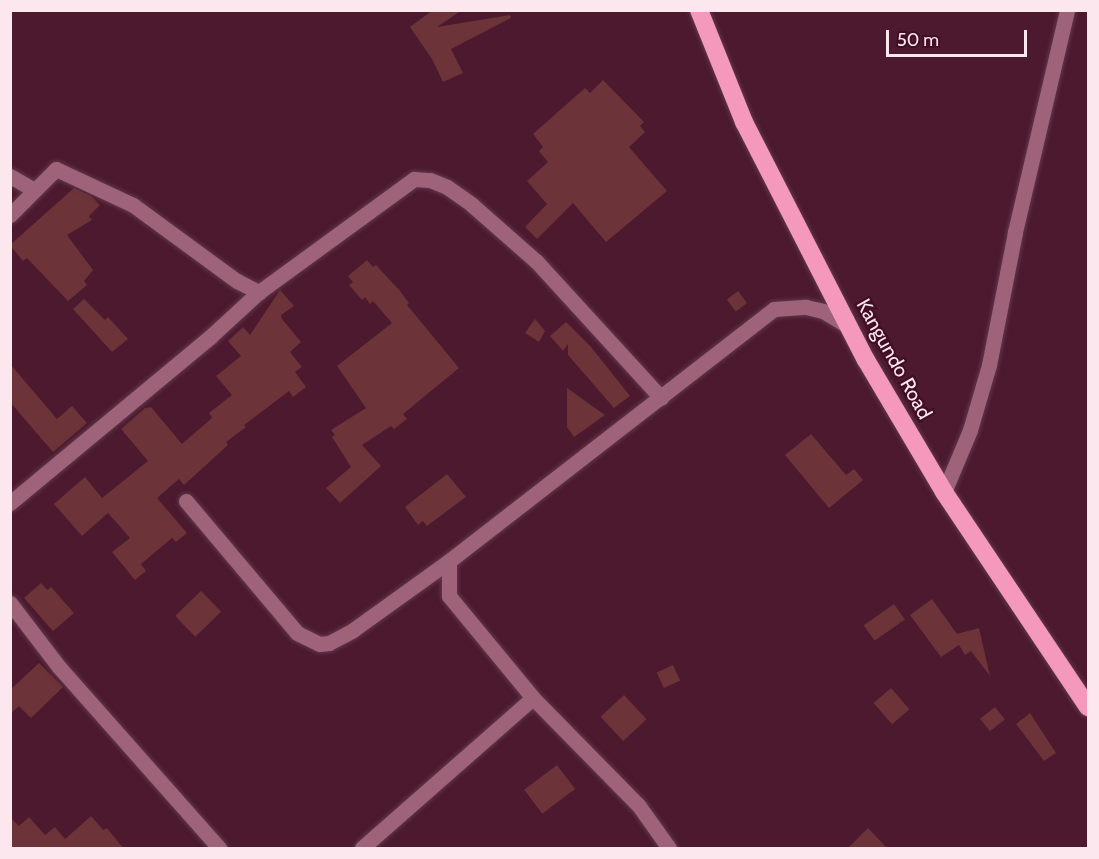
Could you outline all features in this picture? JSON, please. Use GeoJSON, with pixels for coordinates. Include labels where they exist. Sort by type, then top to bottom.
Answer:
{"type":"FeatureCollection","features":[{"type":"Feature","properties":{"kind":"highway","name":"Kangundo Road"},"geometry":{"type":"LineString","coordinates":[[699,10],[744,122],[850,327],[944,492],[1089,707]]}},
{"type":"Feature","properties":{"kind":"street"},"geometry":{"type":"LineString","coordinates":[[944,492],[970,430],[989,365],[1015,232],[1067,10]]}},
{"type":"Feature","properties":{"kind":"street"},"geometry":{"type":"LineString","coordinates":[[10,215],[56,169],[94,184],[133,205],[237,281],[259,292]]}},
{"type":"Feature","properties":{"kind":"street"},"geometry":{"type":"LineString","coordinates":[[10,176],[34,190]]}},
{"type":"Feature","properties":{"kind":"street"},"geometry":{"type":"LineString","coordinates":[[10,503],[210,337],[259,292],[414,179],[430,180],[447,187],[471,204],[537,262],[661,398]]}},
{"type":"Feature","properties":{"kind":"street"},"geometry":{"type":"LineString","coordinates":[[186,501],[297,633],[320,644],[329,643],[346,634],[449,561],[774,309],[806,307],[823,311],[850,327]]}},
{"type":"Feature","properties":{"kind":"street"},"geometry":{"type":"LineString","coordinates":[[449,561],[449,596],[532,698],[639,806],[669,849]]}},
{"type":"Feature","properties":{"kind":"street"},"geometry":{"type":"LineString","coordinates":[[10,603],[59,667],[219,849]]}},
{"type":"Feature","properties":{"kind":"street"},"geometry":{"type":"LineString","coordinates":[[362,849],[532,698]]}},
{"type":"Feature","properties":{"kind":"building"},"geometry":{"type":"Polygon","coordinates":[[[433,10],[462,10],[437,27],[510,15],[511,18],[451,49],[463,73],[443,82],[432,59],[410,27],[433,10]]]}},
{"type":"Feature","properties":{"kind":"building"},"geometry":{"type":"Polygon","coordinates":[[[603,80],[644,122],[640,126],[645,132],[629,147],[667,191],[606,242],[573,203],[537,239],[525,227],[547,204],[527,181],[548,162],[539,151],[543,147],[533,134],[585,88],[590,93],[603,80]]]}},
{"type":"Feature","properties":{"kind":"building"},"geometry":{"type":"Polygon","coordinates":[[[74,188],[91,196],[100,205],[89,216],[92,220],[67,235],[93,270],[84,281],[87,285],[68,301],[27,258],[23,261],[10,245],[74,188]]]}},
{"type":"Feature","properties":{"kind":"building"},"geometry":{"type":"Polygon","coordinates":[[[367,260],[373,267],[376,265],[400,291],[409,303],[407,305],[459,368],[403,414],[407,419],[394,429],[391,426],[362,445],[381,466],[340,503],[326,488],[351,467],[332,437],[335,435],[331,430],[366,408],[337,366],[392,323],[373,301],[370,304],[365,297],[362,300],[349,285],[353,282],[348,276],[367,260]]]}},
{"type":"Feature","properties":{"kind":"building"},"geometry":{"type":"Polygon","coordinates":[[[280,290],[294,306],[281,315],[301,342],[290,352],[302,367],[295,372],[306,387],[293,397],[289,391],[244,425],[246,427],[226,442],[228,445],[184,485],[179,479],[157,498],[187,533],[176,542],[172,538],[141,564],[146,571],[135,580],[112,552],[130,538],[108,513],[82,536],[54,504],[85,477],[102,498],[148,461],[121,429],[145,408],[151,407],[182,444],[212,418],[209,413],[232,395],[216,376],[241,356],[228,341],[243,327],[250,335],[280,290]]]}},
{"type":"Feature","properties":{"kind":"building"},"geometry":{"type":"Polygon","coordinates":[[[738,291],[747,303],[736,311],[727,299],[738,291]]]}},
{"type":"Feature","properties":{"kind":"building"},"geometry":{"type":"Polygon","coordinates":[[[84,299],[105,320],[108,317],[128,339],[112,352],[73,309],[84,299]]]}},
{"type":"Feature","properties":{"kind":"building"},"geometry":{"type":"Polygon","coordinates":[[[535,319],[545,331],[539,342],[525,333],[535,319]]]}},
{"type":"Feature","properties":{"kind":"building"},"geometry":{"type":"Polygon","coordinates":[[[566,322],[591,347],[630,396],[614,408],[568,355],[568,344],[563,351],[550,336],[566,322]]]}},
{"type":"Feature","properties":{"kind":"building"},"geometry":{"type":"Polygon","coordinates":[[[10,364],[57,419],[72,406],[87,423],[53,452],[10,402],[10,364]]]}},
{"type":"Feature","properties":{"kind":"building"},"geometry":{"type":"Polygon","coordinates":[[[567,388],[605,415],[574,437],[567,427],[567,388]]]}},
{"type":"Feature","properties":{"kind":"building"},"geometry":{"type":"Polygon","coordinates":[[[811,434],[846,475],[854,469],[863,480],[829,508],[785,455],[811,434]]]}},
{"type":"Feature","properties":{"kind":"building"},"geometry":{"type":"Polygon","coordinates":[[[447,474],[466,497],[427,526],[423,521],[418,525],[405,507],[447,474]]]}},
{"type":"Feature","properties":{"kind":"building"},"geometry":{"type":"Polygon","coordinates":[[[41,583],[47,590],[51,587],[74,613],[53,631],[24,598],[41,583]]]}},
{"type":"Feature","properties":{"kind":"building"},"geometry":{"type":"Polygon","coordinates":[[[201,591],[221,612],[195,637],[175,616],[201,591]]]}},
{"type":"Feature","properties":{"kind":"building"},"geometry":{"type":"Polygon","coordinates":[[[932,599],[957,634],[979,628],[990,676],[971,651],[965,655],[959,645],[941,657],[910,615],[932,599]]]}},
{"type":"Feature","properties":{"kind":"building"},"geometry":{"type":"Polygon","coordinates":[[[894,604],[905,620],[875,641],[864,625],[894,604]]]}},
{"type":"Feature","properties":{"kind":"building"},"geometry":{"type":"Polygon","coordinates":[[[39,663],[63,687],[31,718],[19,706],[10,714],[10,690],[39,663]]]}},
{"type":"Feature","properties":{"kind":"building"},"geometry":{"type":"Polygon","coordinates":[[[673,665],[680,680],[664,688],[657,673],[673,665]]]}},
{"type":"Feature","properties":{"kind":"building"},"geometry":{"type":"Polygon","coordinates":[[[891,688],[909,709],[892,724],[874,703],[891,688]]]}},
{"type":"Feature","properties":{"kind":"building"},"geometry":{"type":"Polygon","coordinates":[[[624,695],[647,719],[623,741],[601,717],[624,695]]]}},
{"type":"Feature","properties":{"kind":"building"},"geometry":{"type":"Polygon","coordinates":[[[995,707],[1005,720],[990,731],[980,719],[995,707]]]}},
{"type":"Feature","properties":{"kind":"building"},"geometry":{"type":"Polygon","coordinates":[[[1030,713],[1056,753],[1044,761],[1016,724],[1030,713]]]}},
{"type":"Feature","properties":{"kind":"building"},"geometry":{"type":"Polygon","coordinates":[[[557,765],[575,789],[542,814],[524,790],[557,765]]]}},
{"type":"Feature","properties":{"kind":"building"},"geometry":{"type":"Polygon","coordinates":[[[91,816],[103,830],[107,828],[124,849],[10,849],[10,817],[19,826],[29,817],[45,835],[55,827],[65,839],[91,816]]]}},
{"type":"Feature","properties":{"kind":"building"},"geometry":{"type":"Polygon","coordinates":[[[868,828],[888,849],[847,849],[868,828]]]}}]}
